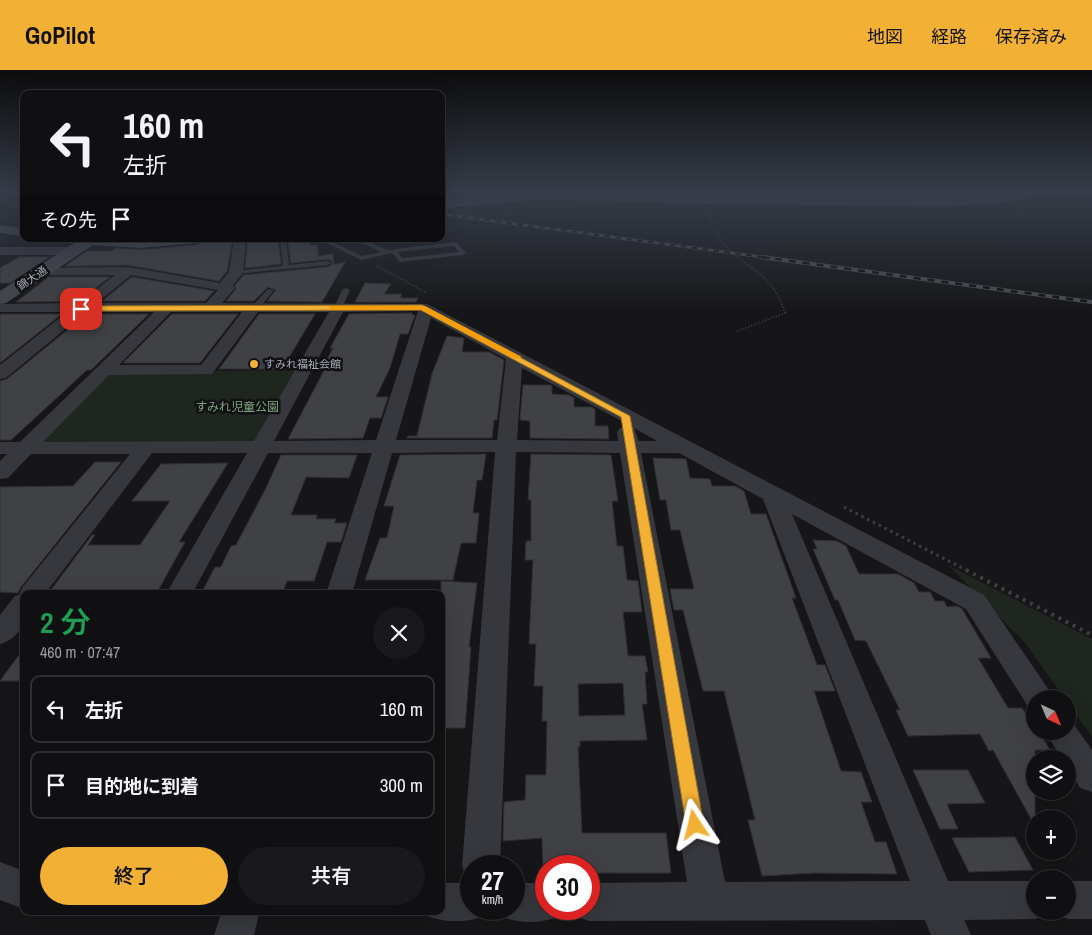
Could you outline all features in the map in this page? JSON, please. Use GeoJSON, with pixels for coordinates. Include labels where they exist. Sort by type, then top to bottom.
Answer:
{"type":"FeatureCollection","features":[{"type":"Feature","properties":{"kind":"main road"},"geometry":{"type":"LineString","coordinates":[[80,243],[100,242]]}},
{"type":"Feature","properties":{"kind":"main road"},"geometry":{"type":"LineString","coordinates":[[130,242],[149,244],[164,242]]}},
{"type":"Feature","properties":{"kind":"main road","name":"錦大通"},"geometry":{"type":"LineString","coordinates":[[0,299],[80,243]]}},
{"type":"Feature","properties":{"kind":"street"},"geometry":{"type":"LineString","coordinates":[[224,287],[236,273],[240,242]]}},
{"type":"Feature","properties":{"kind":"street"},"geometry":{"type":"LineString","coordinates":[[0,251],[80,243]]}},
{"type":"Feature","properties":{"kind":"street"},"geometry":{"type":"LineString","coordinates":[[0,374],[128,271]]}},
{"type":"Feature","properties":{"kind":"street"},"geometry":{"type":"LineString","coordinates":[[41,272],[128,271],[228,288],[209,308]]}},
{"type":"Feature","properties":{"kind":"street"},"geometry":{"type":"LineString","coordinates":[[0,308],[422,308],[975,602],[1034,690]]}},
{"type":"Feature","properties":{"kind":"street"},"geometry":{"type":"LineString","coordinates":[[0,473],[167,308]]}},
{"type":"Feature","properties":{"kind":"street"},"geometry":{"type":"LineString","coordinates":[[106,370],[206,370],[254,308]]}},
{"type":"Feature","properties":{"kind":"street"},"geometry":{"type":"LineString","coordinates":[[181,590],[338,308]]}},
{"type":"Feature","properties":{"kind":"street"},"geometry":{"type":"LineString","coordinates":[[340,590],[426,310]]}},
{"type":"Feature","properties":{"kind":"street"},"geometry":{"type":"LineString","coordinates":[[482,855],[506,446],[515,356]]}},
{"type":"Feature","properties":{"kind":"street"},"geometry":{"type":"LineString","coordinates":[[625,416],[709,901]]}},
{"type":"Feature","properties":{"kind":"street"},"geometry":{"type":"LineString","coordinates":[[0,448],[629,446],[684,448]]}},
{"type":"Feature","properties":{"kind":"street"},"geometry":{"type":"LineString","coordinates":[[34,590],[146,447]]}},
{"type":"Feature","properties":{"kind":"street"},"geometry":{"type":"LineString","coordinates":[[773,495],[944,918]]}},
{"type":"Feature","properties":{"kind":"street"},"geometry":{"type":"LineString","coordinates":[[0,634],[20,608]]}},
{"type":"Feature","properties":{"kind":"street"},"geometry":{"type":"LineString","coordinates":[[1068,740],[1092,777]]}},
{"type":"Feature","properties":{"kind":"street"},"geometry":{"type":"LineString","coordinates":[[1076,900],[1092,900]]}},
{"type":"Feature","properties":{"kind":"street"},"geometry":{"type":"LineString","coordinates":[[600,902],[709,901],[944,918],[1026,902]]}},
{"type":"Feature","properties":{"kind":"street"},"geometry":{"type":"LineString","coordinates":[[445,902],[460,902]]}},
{"type":"Feature","properties":{"kind":"street"},"geometry":{"type":"LineString","coordinates":[[234,935],[240,915]]}},
{"type":"Feature","properties":{"kind":"lane"},"geometry":{"type":"LineString","coordinates":[[283,242],[286,267]]}},
{"type":"Feature","properties":{"kind":"lane"},"geometry":{"type":"LineString","coordinates":[[328,242],[361,258],[391,252],[456,244],[463,253],[400,260],[391,252],[365,242]]}},
{"type":"Feature","properties":{"kind":"lane"},"geometry":{"type":"LineString","coordinates":[[236,273],[328,263]]}},
{"type":"Feature","properties":{"kind":"lane"},"geometry":{"type":"LineString","coordinates":[[254,308],[270,290]]}},
{"type":"Feature","properties":{"kind":"lane"},"geometry":{"type":"LineString","coordinates":[[338,308],[346,290]]}},
{"type":"Feature","properties":{"kind":"path"},"geometry":{"type":"LineString","coordinates":[[718,233],[726,246],[769,281],[783,303],[785,313],[735,332]]}},
{"type":"Feature","properties":{"kind":"green space","name":"すみれ児童公園"},"geometry":{"type":"Polygon","coordinates":[[[298,370],[261,438],[251,443],[37,442],[110,372],[298,370]]]}},
{"type":"Feature","properties":{"kind":"green space"},"geometry":{"type":"Polygon","coordinates":[[[948,565],[1092,639],[1092,737],[1076,714],[1076,690],[1059,690],[1026,644],[948,565]]]}},
{"type":"Feature","properties":{"kind":"building"},"geometry":{"type":"Polygon","coordinates":[[[232,242],[227,271],[219,281],[128,265],[65,266],[87,251],[112,251],[116,248],[140,250],[203,243],[232,242]]]}},
{"type":"Feature","properties":{"kind":"building"},"geometry":{"type":"Polygon","coordinates":[[[248,242],[278,242],[281,264],[245,268],[248,242]]]}},
{"type":"Feature","properties":{"kind":"building"},"geometry":{"type":"Polygon","coordinates":[[[288,242],[309,242],[310,245],[317,245],[318,256],[333,254],[334,265],[345,262],[322,302],[267,301],[276,290],[268,287],[254,301],[226,301],[236,289],[235,285],[244,275],[328,267],[332,265],[332,261],[328,259],[291,263],[288,242]]]}},
{"type":"Feature","properties":{"kind":"building"},"geometry":{"type":"Polygon","coordinates":[[[19,257],[49,257],[10,283],[0,283],[0,268],[19,257]]]}},
{"type":"Feature","properties":{"kind":"building"},"geometry":{"type":"Polygon","coordinates":[[[49,277],[110,277],[78,301],[16,302],[49,277]]]}},
{"type":"Feature","properties":{"kind":"building"},"geometry":{"type":"Polygon","coordinates":[[[132,277],[214,291],[205,301],[102,301],[132,277]]]}},
{"type":"Feature","properties":{"kind":"building"},"geometry":{"type":"Polygon","coordinates":[[[365,283],[391,284],[384,294],[402,294],[400,298],[418,298],[416,302],[355,302],[365,283]]]}},
{"type":"Feature","properties":{"kind":"building"},"geometry":{"type":"Polygon","coordinates":[[[412,313],[412,315],[415,315],[408,334],[400,334],[390,368],[376,397],[388,397],[381,418],[370,418],[363,438],[288,439],[328,363],[325,363],[333,348],[330,348],[349,314],[412,313]]]}},
{"type":"Feature","properties":{"kind":"building"},"geometry":{"type":"Polygon","coordinates":[[[0,314],[62,314],[0,363],[0,314]]]}},
{"type":"Feature","properties":{"kind":"building"},"geometry":{"type":"Polygon","coordinates":[[[87,314],[149,314],[91,370],[87,370],[11,440],[0,440],[0,381],[7,379],[87,314]]]}},
{"type":"Feature","properties":{"kind":"building"},"geometry":{"type":"Polygon","coordinates":[[[172,314],[238,314],[200,363],[123,363],[172,314]]]}},
{"type":"Feature","properties":{"kind":"building"},"geometry":{"type":"Polygon","coordinates":[[[259,314],[315,314],[282,369],[219,369],[259,314]]]}},
{"type":"Feature","properties":{"kind":"building"},"geometry":{"type":"Polygon","coordinates":[[[447,336],[464,338],[462,352],[489,352],[504,360],[497,420],[494,420],[492,438],[407,438],[408,436],[417,436],[432,374],[447,336]]]}},
{"type":"Feature","properties":{"kind":"building"},"geometry":{"type":"Polygon","coordinates":[[[523,385],[550,385],[552,386],[552,394],[569,395],[574,398],[574,407],[591,407],[595,409],[595,426],[608,426],[609,439],[530,438],[530,421],[520,420],[523,385]]]}},
{"type":"Feature","properties":{"kind":"building"},"geometry":{"type":"Polygon","coordinates":[[[486,454],[482,480],[477,480],[473,513],[479,513],[476,543],[461,543],[453,580],[365,580],[380,538],[387,538],[394,506],[384,506],[400,455],[486,454]]]}},
{"type":"Feature","properties":{"kind":"building"},"geometry":{"type":"Polygon","coordinates":[[[531,454],[611,455],[618,501],[612,501],[617,546],[623,546],[627,580],[638,581],[642,612],[623,612],[628,656],[645,656],[648,672],[645,672],[647,704],[642,704],[647,740],[580,741],[580,747],[578,747],[582,833],[666,833],[671,873],[600,873],[600,855],[543,855],[542,838],[503,841],[504,802],[525,800],[526,775],[546,775],[547,721],[542,721],[543,686],[534,686],[536,644],[529,644],[533,560],[525,560],[526,541],[531,541],[531,500],[528,500],[531,454]],[[623,683],[578,684],[579,716],[625,715],[623,683]]]}},
{"type":"Feature","properties":{"kind":"building"},"geometry":{"type":"Polygon","coordinates":[[[281,455],[357,455],[349,478],[306,477],[291,515],[317,515],[316,519],[336,519],[334,523],[347,523],[341,542],[327,542],[314,581],[287,581],[284,590],[203,590],[215,567],[221,567],[231,546],[236,545],[281,455]]]}},
{"type":"Feature","properties":{"kind":"building"},"geometry":{"type":"Polygon","coordinates":[[[653,458],[686,459],[690,478],[710,479],[712,486],[735,486],[744,491],[751,514],[766,514],[796,598],[792,598],[817,665],[825,665],[835,691],[814,691],[841,771],[861,772],[872,802],[861,802],[875,842],[886,842],[897,874],[815,873],[762,876],[748,820],[755,820],[724,691],[703,691],[683,610],[674,610],[670,589],[694,589],[680,530],[671,530],[666,500],[660,500],[653,458]]]}},
{"type":"Feature","properties":{"kind":"building"},"geometry":{"type":"Polygon","coordinates":[[[95,462],[121,462],[18,593],[0,592],[0,487],[73,486],[95,462]]]}},
{"type":"Feature","properties":{"kind":"building"},"geometry":{"type":"Polygon","coordinates":[[[228,463],[179,542],[185,542],[158,590],[51,590],[92,535],[95,535],[88,545],[140,545],[170,501],[132,501],[161,464],[228,463]]]}},
{"type":"Feature","properties":{"kind":"building"},"geometry":{"type":"Polygon","coordinates":[[[813,540],[837,541],[846,546],[859,574],[898,574],[914,583],[919,592],[930,592],[935,601],[944,601],[947,607],[957,606],[962,609],[991,658],[978,658],[1008,708],[1022,708],[1026,714],[1026,740],[1044,740],[1050,750],[1026,750],[1026,800],[1035,800],[1035,810],[1026,810],[993,750],[989,751],[980,734],[908,736],[896,710],[900,710],[866,641],[855,640],[838,600],[835,600],[813,549],[817,549],[813,540]]]}},
{"type":"Feature","properties":{"kind":"building"},"geometry":{"type":"Polygon","coordinates":[[[441,581],[477,583],[469,647],[471,647],[465,728],[445,728],[445,590],[441,590],[441,581]]]}},
{"type":"Feature","properties":{"kind":"building"},"geometry":{"type":"Polygon","coordinates":[[[20,654],[20,681],[0,681],[20,654]]]}},
{"type":"Feature","properties":{"kind":"building"},"geometry":{"type":"Polygon","coordinates":[[[913,770],[968,770],[985,803],[947,804],[958,829],[940,829],[913,770]]]}},
{"type":"Feature","properties":{"kind":"building"},"geometry":{"type":"Polygon","coordinates":[[[1015,837],[1033,870],[969,872],[952,838],[1015,837]]]}},
{"type":"Feature","properties":{"kind":"railway"},"geometry":{"type":"LineString","coordinates":[[586,233],[770,258]]}},
{"type":"Feature","properties":{"kind":"railway"},"geometry":{"type":"LineString","coordinates":[[761,257],[1092,302]]}},
{"type":"Feature","properties":{"kind":"slow traffic"},"geometry":{"type":"LineString","coordinates":[[333,308],[422,308],[518,357]]}},
{"type":"Feature","properties":{"kind":"place","name":"すみれ福祉会館"},"geometry":{"type":"Point","coordinates":[254,364]}},
{"type":"Feature","properties":{"kind":"route"},"geometry":{"type":"LineString","coordinates":[[81,309],[422,308],[625,416],[695,825]]}}]}
